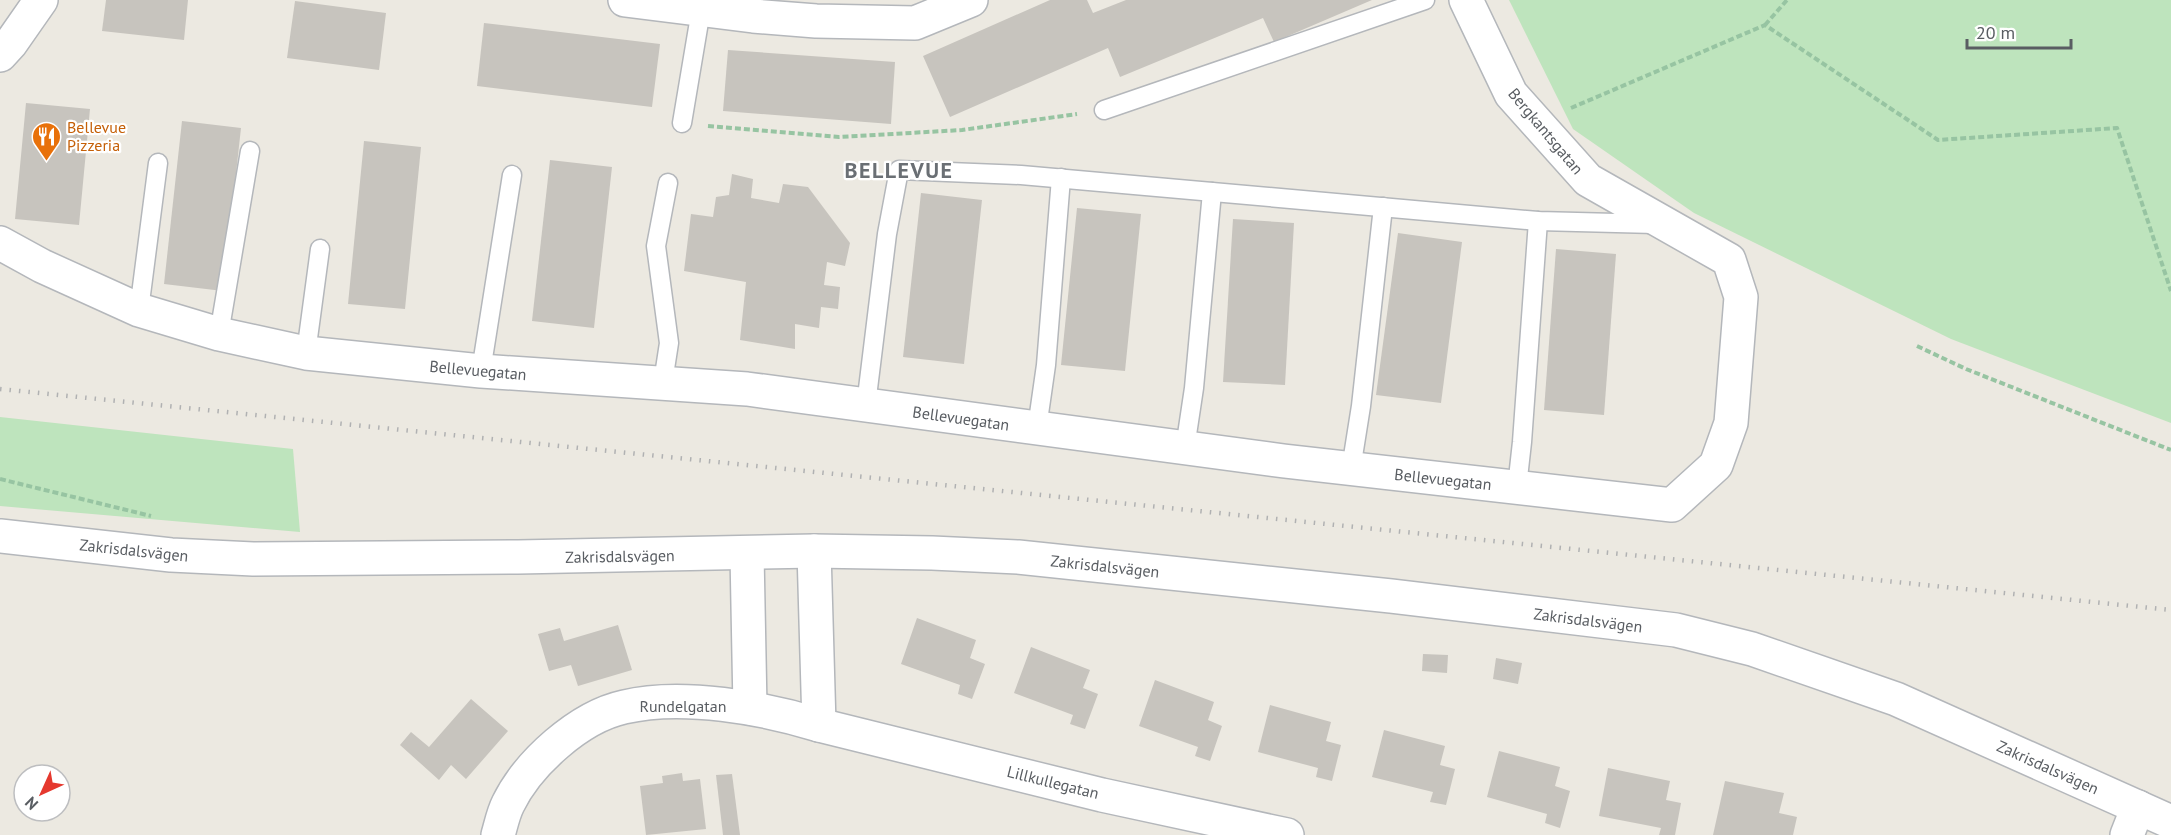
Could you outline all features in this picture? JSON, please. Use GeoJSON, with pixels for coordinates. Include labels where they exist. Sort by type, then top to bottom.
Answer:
{"type":"FeatureCollection","features":[{"type":"Feature","properties":{"kind":"street"},"geometry":{"type":"LineString","coordinates":[[0,55],[11,43],[40,0]]}},
{"type":"Feature","properties":{"kind":"street"},"geometry":{"type":"LineString","coordinates":[[625,0],[753,16],[824,11],[915,23],[971,0]]}},
{"type":"Feature","properties":{"kind":"street","name":"Bergkantsgatan"},"geometry":{"type":"LineString","coordinates":[[1466,0],[1511,94],[1588,180],[1729,260]]}},
{"type":"Feature","properties":{"kind":"street","name":"Bellevuegatan"},"geometry":{"type":"LineString","coordinates":[[0,243],[42,266],[139,310],[219,334],[306,353],[482,371],[747,389],[1351,469],[1672,504],[1716,465],[1731,423],[1741,297],[1729,260]]}},
{"type":"Feature","properties":{"kind":"street","name":"Zakrisdalsvägen"},"geometry":{"type":"LineString","coordinates":[[0,536],[171,555],[253,559],[747,554],[814,551],[1018,557],[1391,596],[1676,630],[1752,649],[1896,699],[2133,821],[2171,822]]}},
{"type":"Feature","properties":{"kind":"street"},"geometry":{"type":"LineString","coordinates":[[814,551],[819,725]]}},
{"type":"Feature","properties":{"kind":"street"},"geometry":{"type":"LineString","coordinates":[[747,554],[750,708]]}},
{"type":"Feature","properties":{"kind":"street","name":"Rundelgatan"},"geometry":{"type":"LineString","coordinates":[[498,835],[507,805],[529,773],[554,745],[594,718],[624,707],[651,703],[691,703],[750,708]]}},
{"type":"Feature","properties":{"kind":"street","name":"Lillkullegatan"},"geometry":{"type":"LineString","coordinates":[[750,708],[782,713],[819,725],[1102,795],[1287,835]]}},
{"type":"Feature","properties":{"kind":"lane"},"geometry":{"type":"LineString","coordinates":[[1104,110],[1425,0]]}},
{"type":"Feature","properties":{"kind":"lane"},"geometry":{"type":"LineString","coordinates":[[682,123],[701,9]]}},
{"type":"Feature","properties":{"kind":"lane"},"geometry":{"type":"LineString","coordinates":[[219,334],[250,151]]}},
{"type":"Feature","properties":{"kind":"lane"},"geometry":{"type":"LineString","coordinates":[[139,310],[158,163]]}},
{"type":"Feature","properties":{"kind":"lane"},"geometry":{"type":"LineString","coordinates":[[866,405],[887,234],[899,170],[1061,178],[1538,221],[1666,225]]}},
{"type":"Feature","properties":{"kind":"lane"},"geometry":{"type":"LineString","coordinates":[[482,371],[512,175]]}},
{"type":"Feature","properties":{"kind":"lane"},"geometry":{"type":"LineString","coordinates":[[1037,428],[1046,365],[1061,178]]}},
{"type":"Feature","properties":{"kind":"lane"},"geometry":{"type":"LineString","coordinates":[[663,382],[669,342],[656,246],[668,183]]}},
{"type":"Feature","properties":{"kind":"lane"},"geometry":{"type":"LineString","coordinates":[[1185,448],[1194,388],[1212,192]]}},
{"type":"Feature","properties":{"kind":"lane"},"geometry":{"type":"LineString","coordinates":[[1351,469],[1361,406],[1383,207]]}},
{"type":"Feature","properties":{"kind":"lane"},"geometry":{"type":"LineString","coordinates":[[1517,487],[1538,221]]}},
{"type":"Feature","properties":{"kind":"lane"},"geometry":{"type":"LineString","coordinates":[[306,353],[320,249]]}},
{"type":"Feature","properties":{"kind":"path"},"geometry":{"type":"LineString","coordinates":[[1537,123],[1765,25],[1787,0]]}},
{"type":"Feature","properties":{"kind":"path"},"geometry":{"type":"LineString","coordinates":[[1765,25],[1938,140],[2117,128],[2171,291]]}},
{"type":"Feature","properties":{"kind":"path"},"geometry":{"type":"LineString","coordinates":[[682,123],[839,137],[962,130],[1104,110]]}},
{"type":"Feature","properties":{"kind":"path"},"geometry":{"type":"LineString","coordinates":[[1917,346],[1966,369],[2171,450]]}},
{"type":"Feature","properties":{"kind":"path"},"geometry":{"type":"LineString","coordinates":[[0,479],[167,520],[171,555]]}},
{"type":"Feature","properties":{"kind":"green space"},"geometry":{"type":"Polygon","coordinates":[[[1509,0],[2171,0],[2171,423],[1951,339],[1694,213],[1573,129],[1509,0]]]}},
{"type":"Feature","properties":{"kind":"green space"},"geometry":{"type":"Polygon","coordinates":[[[0,417],[293,449],[300,532],[0,506],[0,417]]]}},
{"type":"Feature","properties":{"kind":"building"},"geometry":{"type":"Polygon","coordinates":[[[106,0],[188,0],[184,40],[102,31],[106,0]]]}},
{"type":"Feature","properties":{"kind":"building"},"geometry":{"type":"Polygon","coordinates":[[[1050,0],[1087,0],[1093,13],[1126,0],[1372,0],[1274,42],[1263,18],[1120,77],[1108,48],[950,117],[923,56],[1050,0]]]}},
{"type":"Feature","properties":{"kind":"building"},"geometry":{"type":"Polygon","coordinates":[[[295,1],[386,13],[379,70],[287,58],[295,1]]]}},
{"type":"Feature","properties":{"kind":"building"},"geometry":{"type":"Polygon","coordinates":[[[484,23],[660,44],[652,107],[477,86],[484,23]]]}},
{"type":"Feature","properties":{"kind":"building"},"geometry":{"type":"Polygon","coordinates":[[[728,50],[895,62],[891,124],[723,111],[728,50]]]}},
{"type":"Feature","properties":{"kind":"building"},"geometry":{"type":"Polygon","coordinates":[[[26,103],[90,109],[79,225],[15,219],[26,103]]]}},
{"type":"Feature","properties":{"kind":"building"},"geometry":{"type":"Polygon","coordinates":[[[182,121],[241,128],[223,291],[164,284],[182,121]]]}},
{"type":"Feature","properties":{"kind":"building"},"geometry":{"type":"Polygon","coordinates":[[[364,141],[421,147],[405,309],[348,304],[364,141]]]}},
{"type":"Feature","properties":{"kind":"building"},"geometry":{"type":"Polygon","coordinates":[[[550,160],[612,167],[594,328],[532,321],[550,160]]]}},
{"type":"Feature","properties":{"kind":"building"},"geometry":{"type":"Polygon","coordinates":[[[732,174],[753,179],[751,198],[779,203],[783,184],[808,187],[850,243],[845,266],[827,262],[824,285],[840,287],[838,309],[821,307],[819,328],[795,324],[795,349],[740,340],[746,282],[684,271],[691,214],[713,217],[716,197],[729,195],[732,174]]]}},
{"type":"Feature","properties":{"kind":"building"},"geometry":{"type":"Polygon","coordinates":[[[921,193],[982,200],[964,364],[903,357],[921,193]]]}},
{"type":"Feature","properties":{"kind":"building"},"geometry":{"type":"Polygon","coordinates":[[[1077,208],[1141,214],[1125,371],[1061,365],[1077,208]]]}},
{"type":"Feature","properties":{"kind":"building"},"geometry":{"type":"Polygon","coordinates":[[[1233,219],[1294,223],[1285,385],[1223,382],[1233,219]]]}},
{"type":"Feature","properties":{"kind":"building"},"geometry":{"type":"Polygon","coordinates":[[[1398,233],[1462,242],[1441,403],[1376,395],[1398,233]]]}},
{"type":"Feature","properties":{"kind":"building"},"geometry":{"type":"Polygon","coordinates":[[[1556,249],[1616,254],[1604,415],[1544,410],[1556,249]]]}},
{"type":"Feature","properties":{"kind":"building"},"geometry":{"type":"Polygon","coordinates":[[[917,618],[976,640],[970,658],[985,664],[972,699],[958,694],[960,685],[901,664],[917,618]]]}},
{"type":"Feature","properties":{"kind":"building"},"geometry":{"type":"Polygon","coordinates":[[[618,625],[632,670],[578,686],[571,665],[549,671],[538,634],[560,628],[564,641],[618,625]]]}},
{"type":"Feature","properties":{"kind":"building"},"geometry":{"type":"Polygon","coordinates":[[[1031,647],[1090,670],[1083,688],[1098,694],[1085,729],[1070,724],[1073,715],[1014,693],[1031,647]]]}},
{"type":"Feature","properties":{"kind":"building"},"geometry":{"type":"Polygon","coordinates":[[[1423,654],[1448,655],[1447,673],[1422,671],[1423,654]]]}},
{"type":"Feature","properties":{"kind":"building"},"geometry":{"type":"Polygon","coordinates":[[[1496,658],[1522,663],[1518,684],[1493,679],[1496,658]]]}},
{"type":"Feature","properties":{"kind":"building"},"geometry":{"type":"Polygon","coordinates":[[[1155,680],[1214,702],[1208,720],[1222,726],[1210,761],[1195,756],[1198,747],[1139,726],[1155,680]]]}},
{"type":"Feature","properties":{"kind":"building"},"geometry":{"type":"Polygon","coordinates":[[[471,699],[508,731],[466,779],[451,765],[439,780],[400,745],[411,732],[429,747],[471,699]]]}},
{"type":"Feature","properties":{"kind":"building"},"geometry":{"type":"Polygon","coordinates":[[[1270,705],[1331,722],[1326,741],[1341,745],[1332,781],[1316,777],[1318,768],[1258,752],[1270,705]]]}},
{"type":"Feature","properties":{"kind":"building"},"geometry":{"type":"Polygon","coordinates":[[[1384,730],[1445,746],[1440,765],[1455,769],[1446,805],[1430,802],[1433,792],[1372,777],[1384,730]]]}},
{"type":"Feature","properties":{"kind":"building"},"geometry":{"type":"Polygon","coordinates":[[[1499,751],[1560,767],[1555,786],[1570,791],[1560,828],[1545,823],[1547,814],[1487,797],[1499,751]]]}},
{"type":"Feature","properties":{"kind":"building"},"geometry":{"type":"Polygon","coordinates":[[[1608,768],[1670,781],[1666,800],[1681,803],[1675,835],[1659,835],[1661,828],[1599,816],[1608,768]]]}},
{"type":"Feature","properties":{"kind":"building"},"geometry":{"type":"Polygon","coordinates":[[[682,773],[683,781],[700,779],[706,829],[646,835],[640,786],[663,783],[662,776],[682,773]]]}},
{"type":"Feature","properties":{"kind":"building"},"geometry":{"type":"Polygon","coordinates":[[[732,774],[740,835],[723,835],[716,775],[732,774]]]}},
{"type":"Feature","properties":{"kind":"building"},"geometry":{"type":"Polygon","coordinates":[[[1725,781],[1784,793],[1779,813],[1797,817],[1793,835],[1713,835],[1725,781]]]}},
{"type":"Feature","properties":{"kind":"railway"},"geometry":{"type":"LineString","coordinates":[[0,389],[2171,610]]}},
{"type":"Feature","properties":{"kind":"place","name":"Bellevue Pizzeria"},"geometry":{"type":"Point","coordinates":[46,162]}},
{"type":"Feature","properties":{"kind":"district","name":"BELLEVUE"},"geometry":{"type":"Point","coordinates":[899,170]}}]}
